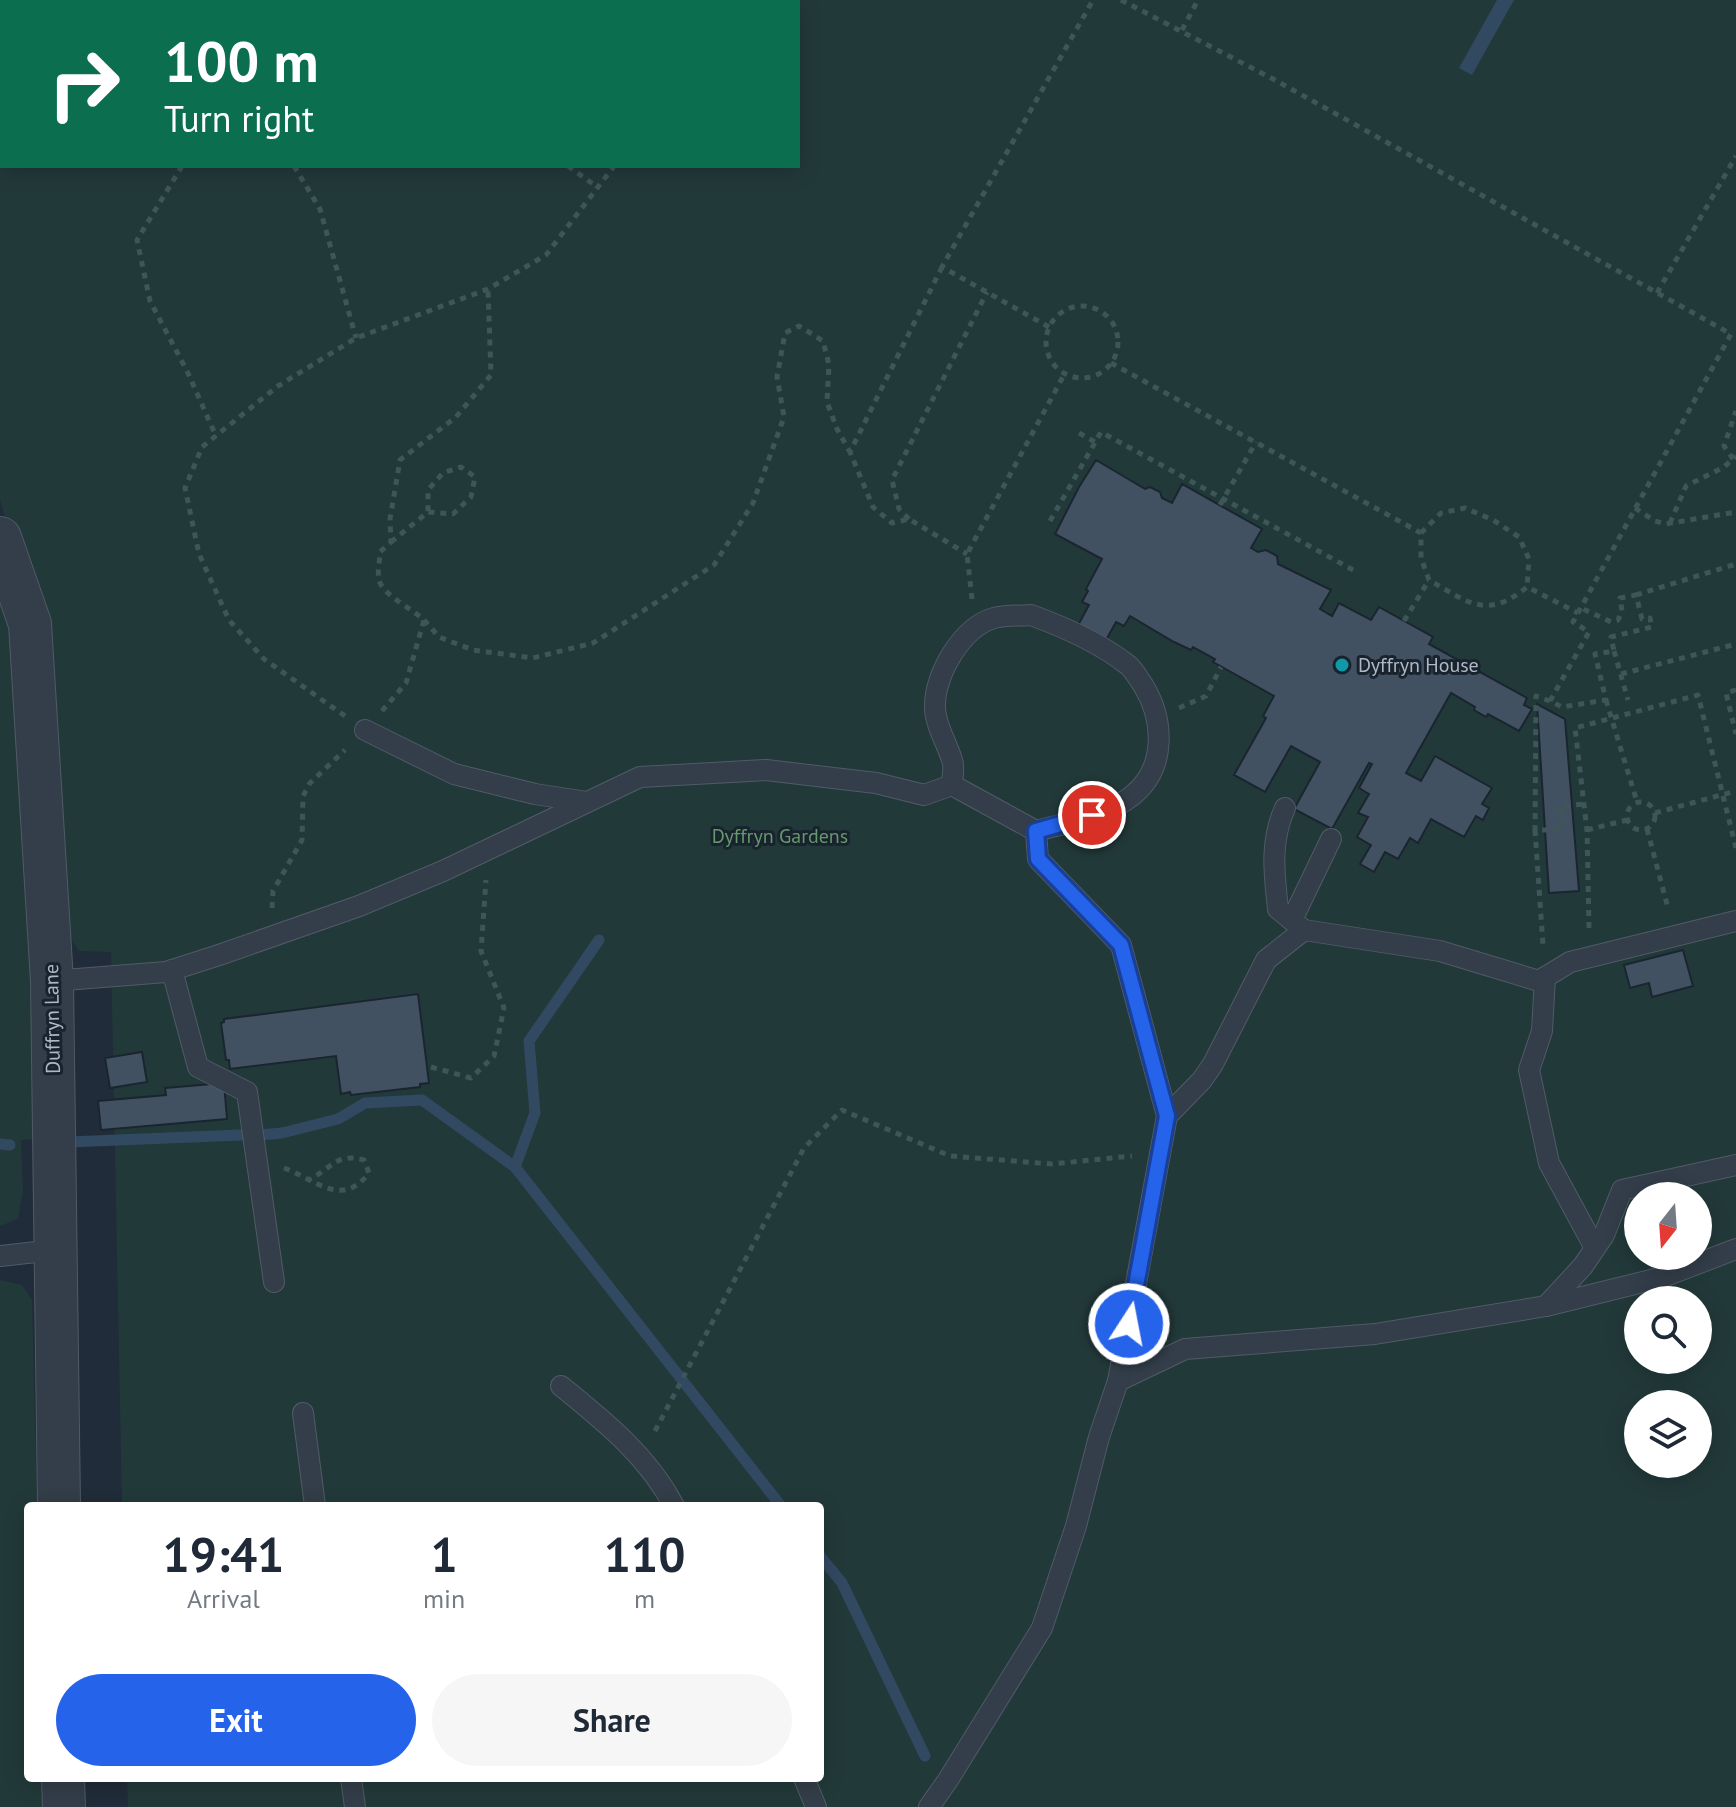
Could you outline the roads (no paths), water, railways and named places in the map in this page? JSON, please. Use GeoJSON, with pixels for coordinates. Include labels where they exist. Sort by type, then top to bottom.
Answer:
{"type":"FeatureCollection","features":[{"type":"Feature","properties":{"kind":"street","name":"Duffryn Lane"},"geometry":{"type":"LineString","coordinates":[[0,538],[30,624],[52,981],[59,1502]]}},
{"type":"Feature","properties":{"kind":"street"},"geometry":{"type":"LineString","coordinates":[[63,1782],[64,1807]]}},
{"type":"Feature","properties":{"kind":"lane"},"geometry":{"type":"LineString","coordinates":[[52,981],[172,970],[270,937],[373,900],[494,847],[640,777],[766,770],[876,783],[924,795],[952,785],[1036,831],[1110,811],[1134,794],[1153,770],[1160,741],[1155,704],[1131,667],[1063,626],[1031,615],[995,618],[963,636],[943,671],[935,707],[944,743],[954,763],[952,785]]}},
{"type":"Feature","properties":{"kind":"lane"},"geometry":{"type":"LineString","coordinates":[[365,730],[454,774],[535,794],[587,802]]}},
{"type":"Feature","properties":{"kind":"lane"},"geometry":{"type":"LineString","coordinates":[[1285,808],[1277,825],[1273,857],[1278,909],[1298,925],[1440,951],[1539,981],[1570,962],[1736,921]]}},
{"type":"Feature","properties":{"kind":"lane"},"geometry":{"type":"LineString","coordinates":[[929,1807],[1042,1628],[1076,1526],[1099,1437],[1118,1381],[1167,1116],[1121,945],[1038,859],[1036,831]]}},
{"type":"Feature","properties":{"kind":"lane"},"geometry":{"type":"LineString","coordinates":[[1167,1116],[1213,1064],[1266,960],[1298,925],[1331,839]]}},
{"type":"Feature","properties":{"kind":"lane"},"geometry":{"type":"LineString","coordinates":[[172,970],[198,1067],[247,1092],[274,1282]]}},
{"type":"Feature","properties":{"kind":"lane"},"geometry":{"type":"LineString","coordinates":[[1545,977],[1542,1031],[1529,1070],[1549,1163],[1595,1248]]}},
{"type":"Feature","properties":{"kind":"lane"},"geometry":{"type":"LineString","coordinates":[[1546,1306],[1604,1235],[1622,1190],[1736,1165]]}},
{"type":"Feature","properties":{"kind":"lane"},"geometry":{"type":"LineString","coordinates":[[1118,1381],[1185,1349],[1375,1334],[1546,1306],[1663,1277],[1736,1249]]}},
{"type":"Feature","properties":{"kind":"lane"},"geometry":{"type":"LineString","coordinates":[[0,1256],[54,1250]]}},
{"type":"Feature","properties":{"kind":"lane"},"geometry":{"type":"LineString","coordinates":[[561,1386],[615,1430],[662,1484],[672,1502]]}},
{"type":"Feature","properties":{"kind":"lane"},"geometry":{"type":"LineString","coordinates":[[303,1413],[314,1502]]}},
{"type":"Feature","properties":{"kind":"lane"},"geometry":{"type":"LineString","coordinates":[[352,1782],[355,1807]]}},
{"type":"Feature","properties":{"kind":"lane"},"geometry":{"type":"LineString","coordinates":[[806,1782],[816,1807]]}},
{"type":"Feature","properties":{"kind":"water"},"geometry":{"type":"Polygon","coordinates":[[[1497,0],[1514,0],[1472,75],[1459,68],[1497,0]]]}},
{"type":"Feature","properties":{"kind":"waterway"},"geometry":{"type":"LineString","coordinates":[[599,940],[529,1041],[535,1113],[515,1167],[778,1502]]}},
{"type":"Feature","properties":{"kind":"waterway"},"geometry":{"type":"LineString","coordinates":[[259,1135],[282,1133],[338,1119],[365,1103],[422,1100],[515,1167]]}},
{"type":"Feature","properties":{"kind":"waterway"},"geometry":{"type":"LineString","coordinates":[[69,1142],[241,1135]]}},
{"type":"Feature","properties":{"kind":"waterway"},"geometry":{"type":"LineString","coordinates":[[0,1144],[10,1145]]}},
{"type":"Feature","properties":{"kind":"waterway"},"geometry":{"type":"LineString","coordinates":[[824,1561],[842,1583],[925,1756]]}},
{"type":"Feature","properties":{"kind":"place","name":"Dyffryn House"},"geometry":{"type":"Point","coordinates":[1342,665]}},
{"type":"Feature","properties":{"kind":"park label","name":"Dyffryn Gardens"},"geometry":{"type":"Point","coordinates":[780,836]}}]}
